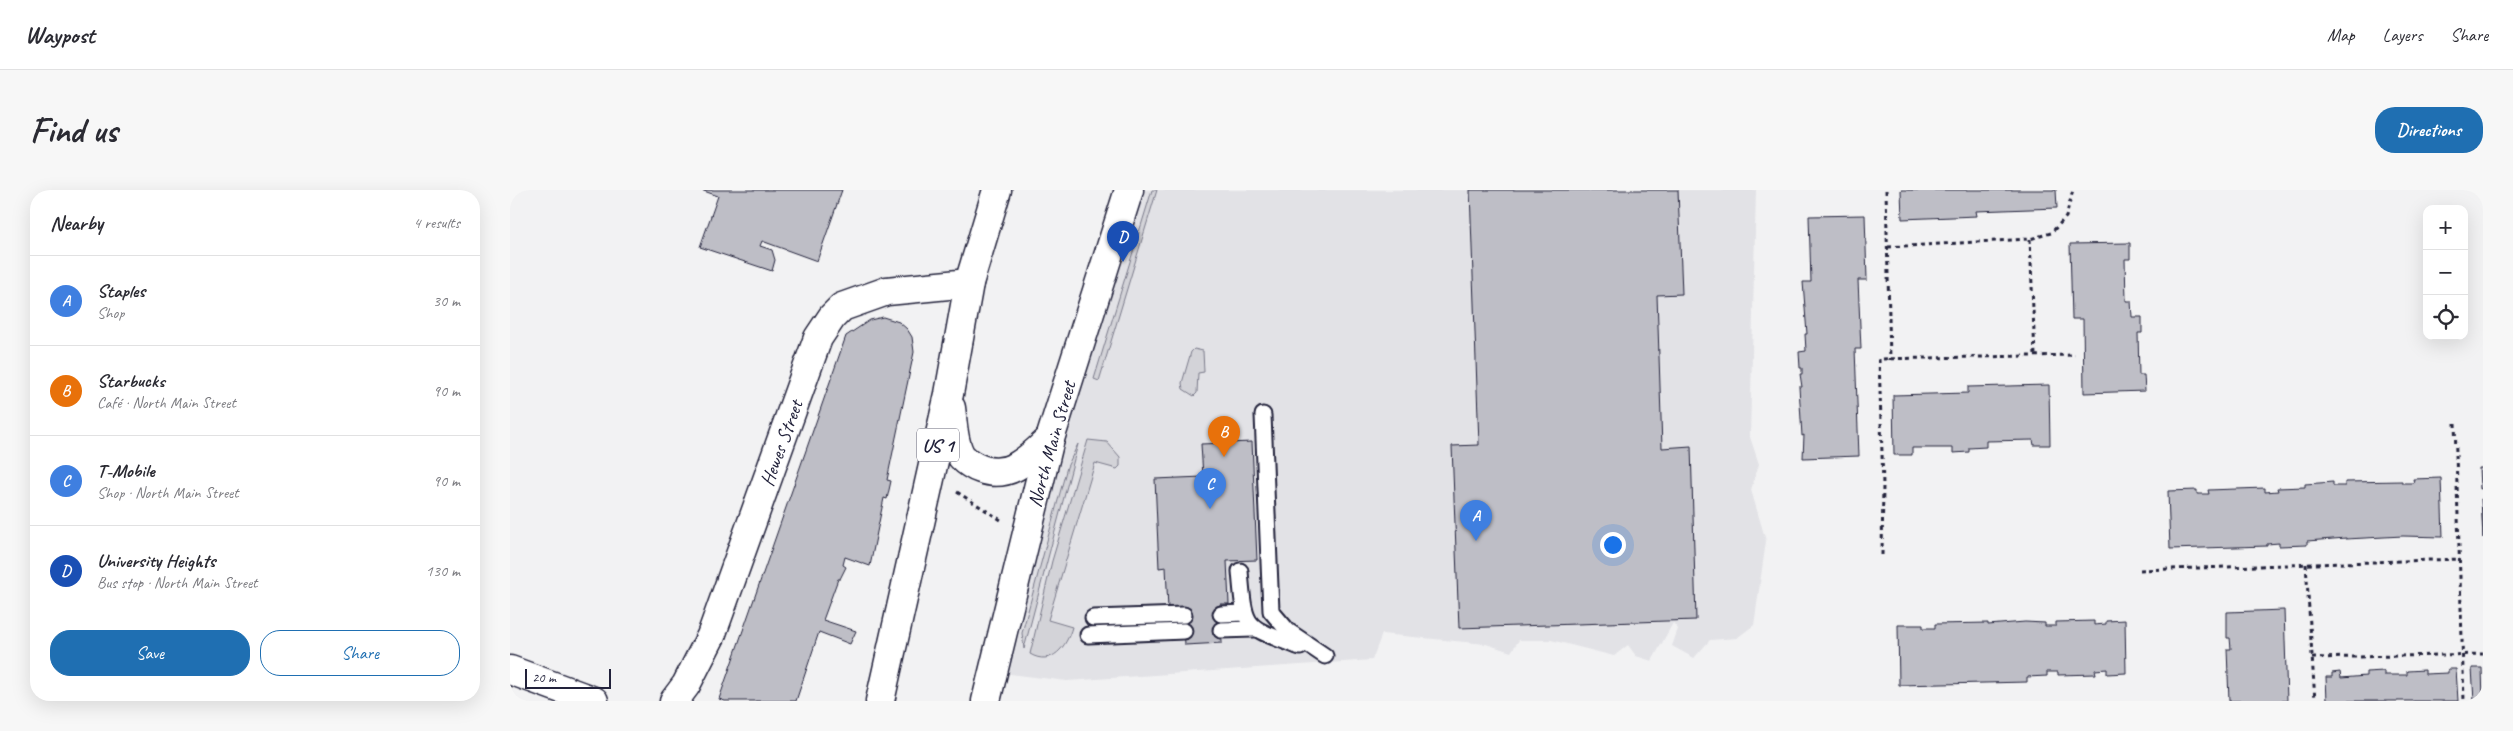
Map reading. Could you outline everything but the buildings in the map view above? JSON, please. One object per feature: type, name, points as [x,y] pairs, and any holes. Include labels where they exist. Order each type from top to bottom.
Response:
[{"type":"main road","name":"US 1","points":[[880,701],[949,394],[969,284],[998,190]]},
{"type":"main road","name":"North Main Street","points":[[986,701],[1050,438],[1129,190]]},
{"type":"main road","name":"Hewes Street","points":[[674,701],[686,686],[711,636],[818,338],[824,327],[842,308],[887,291],[969,284]]},
{"type":"main road","points":[[949,394],[955,435],[961,456],[975,467],[992,473],[1010,470],[1024,462],[1050,438]]},
{"type":"main road","points":[[510,670],[594,701]]},
{"type":"lane","points":[[1221,630],[1253,629],[1325,656],[1288,631],[1271,611],[1263,415]]},
{"type":"lane","points":[[1240,570],[1244,613],[1253,629]]},
{"type":"lane","points":[[1221,614],[1244,613]]},
{"type":"lane","points":[[1093,618],[1184,615]]},
{"type":"lane","points":[[1088,635],[1184,631]]},
{"type":"path","points":[[1886,190],[1890,360]]},
{"type":"path","points":[[1888,247],[2030,239],[2051,233],[2066,217],[2073,190]]},
{"type":"path","points":[[2030,239],[2035,356]]},
{"type":"path","points":[[1882,555],[1883,485],[1879,359],[2075,355]]},
{"type":"path","points":[[2456,423],[2464,701]]},
{"type":"path","points":[[953,490],[1000,520]]},
{"type":"path","points":[[2140,570],[2460,559]]},
{"type":"path","points":[[2306,564],[2315,701]]},
{"type":"path","points":[[2312,658],[2483,654]]},
{"type":"shaded area","points":[[1134,190],[1756,190],[1750,437],[1759,464],[1751,490],[1766,541],[1754,625],[1737,638],[1710,640],[1694,658],[1672,646],[1678,629],[1673,623],[1652,661],[1636,656],[1628,645],[1614,656],[1551,640],[1519,640],[1511,652],[1486,644],[1382,634],[1372,660],[1067,681],[994,672]]},
{"type":"shaded area","points":[[1152,190],[1157,190],[1099,381],[1094,379]]},
{"type":"shaded area","points":[[1194,349],[1203,351],[1204,372],[1198,373],[1197,393],[1194,396],[1183,389],[1182,383],[1191,352]]},
{"type":"shaded area","points":[[1088,440],[1107,442],[1120,457],[1120,466],[1117,469],[1095,463],[1048,620],[1072,627],[1070,634],[1062,647],[1052,656],[1038,657],[1030,654],[1052,561]]},
{"type":"shaded area","points":[[1078,444],[1024,649],[1022,633],[1067,467]]},
{"type":"place","name":"University Heights","points":[[1123,262]]},
{"type":"place","name":"Starbucks","points":[[1224,457]]},
{"type":"place","name":"T-Mobile","points":[[1210,509]]},
{"type":"place","name":"Staples","points":[[1476,541]]}]
